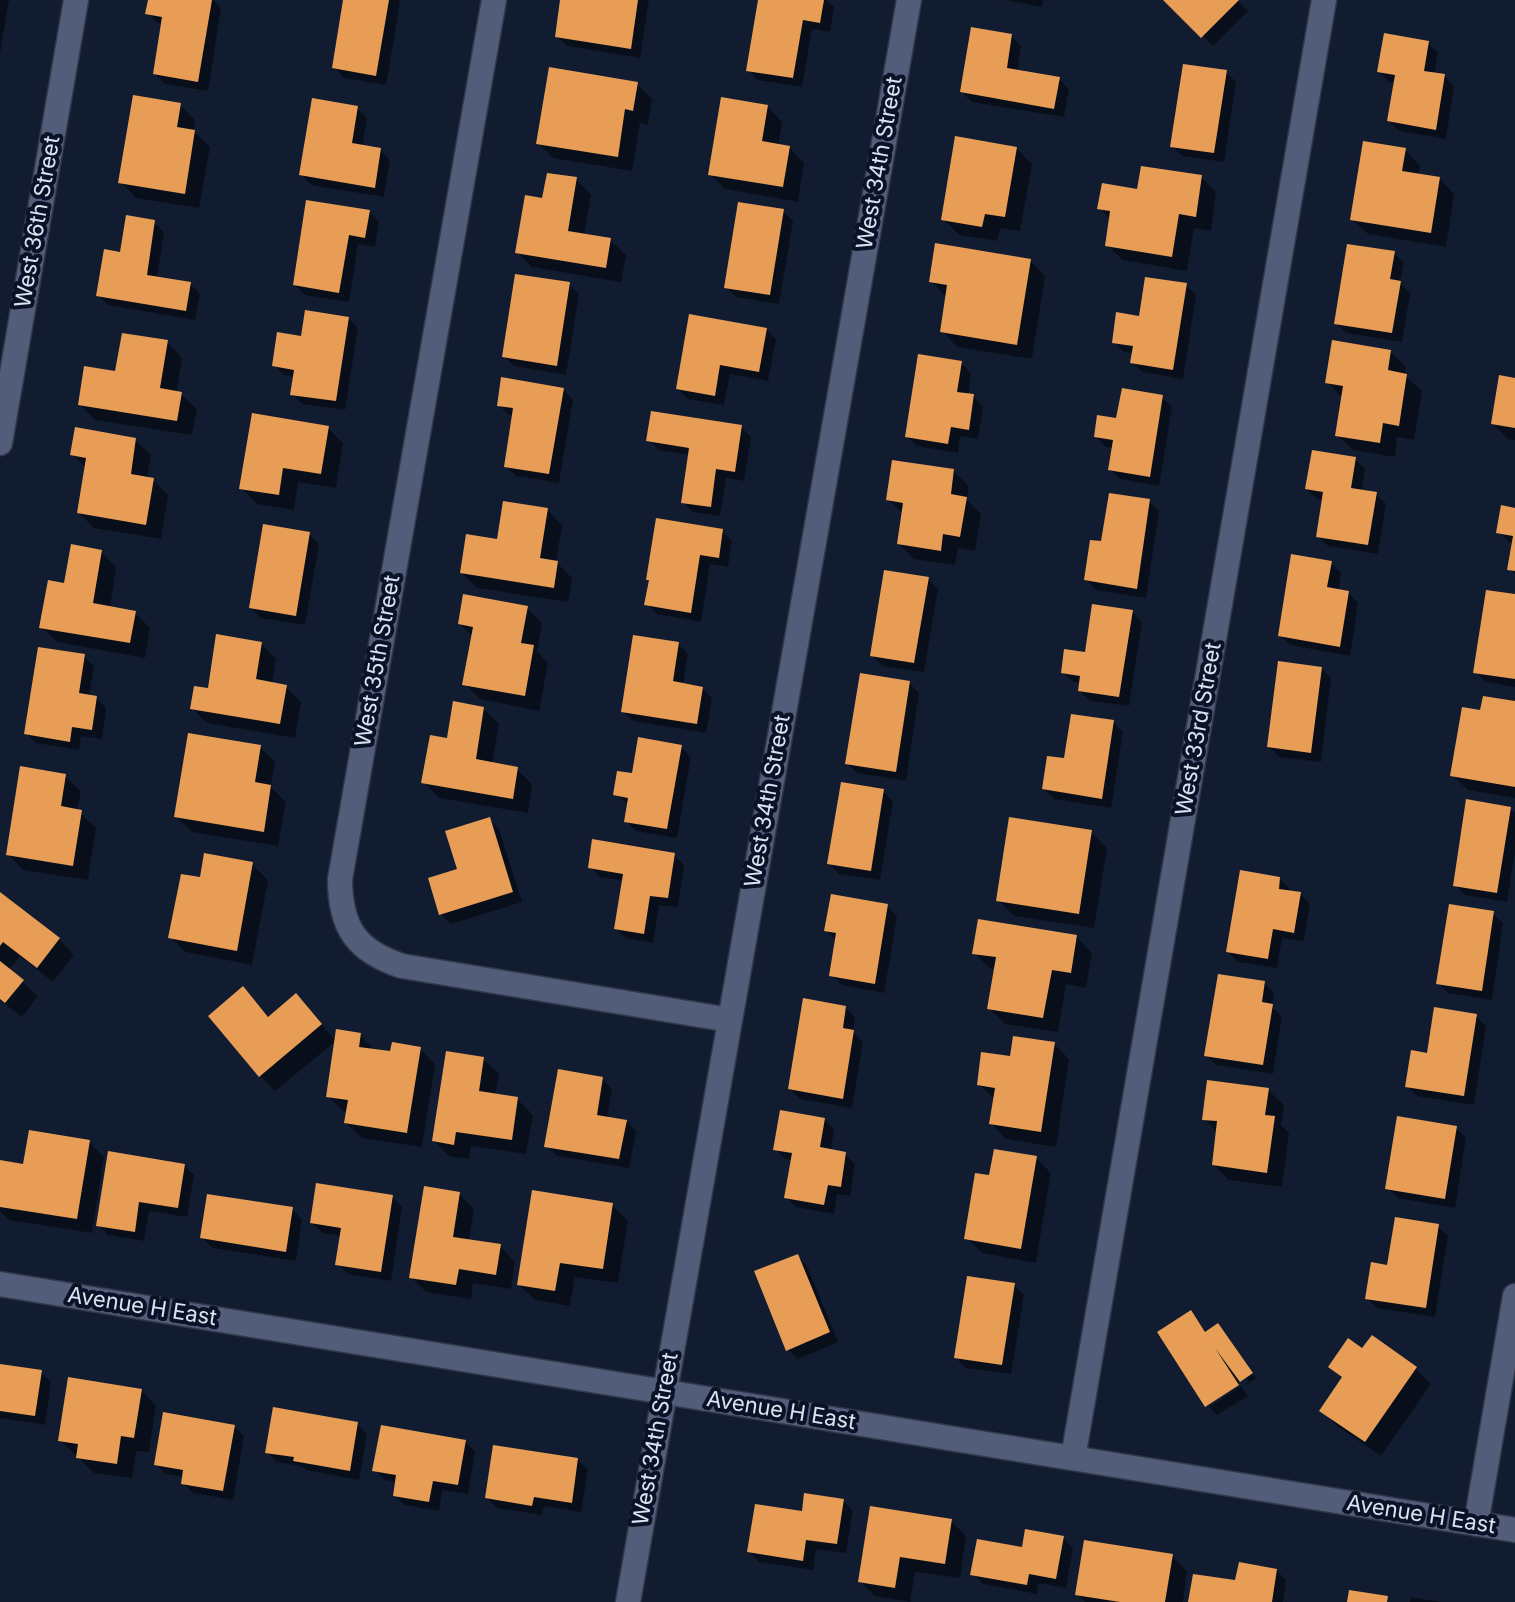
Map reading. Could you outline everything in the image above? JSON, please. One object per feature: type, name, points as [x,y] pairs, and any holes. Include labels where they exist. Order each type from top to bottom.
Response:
[{"type":"street","name":"West 36th Street","points":[[0,443],[76,0]]},
{"type":"street","name":"West 35th Street","points":[[494,0],[340,879],[340,903],[347,925],[361,945],[381,959],[402,966],[730,1020]]},
{"type":"street","name":"West 34th Street","points":[[628,1602],[909,0]]},
{"type":"street","name":"West 33rd Street","points":[[1073,1458],[1324,0]]},
{"type":"street","name":"Avenue H East","points":[[0,1284],[1515,1530]]},
{"type":"street","points":[[1476,1524],[1515,1296]]},
{"type":"building","points":[[148,0],[212,0],[198,82],[153,74],[162,17],[145,14]]},
{"type":"building","points":[[343,0],[389,0],[376,76],[332,68]]},
{"type":"building","points":[[560,0],[638,0],[631,49],[555,37]]},
{"type":"building","points":[[758,0],[824,0],[820,23],[803,20],[793,78],[746,71]]},
{"type":"building","points":[[1163,0],[1239,0],[1201,38]]},
{"type":"building","points":[[971,27],[1012,34],[1007,68],[1060,77],[1054,109],[960,92]]},
{"type":"building","points":[[1384,33],[1429,41],[1424,71],[1445,74],[1436,130],[1387,121],[1395,75],[1377,72]]},
{"type":"building","points":[[1183,64],[1227,70],[1214,153],[1170,147]]},
{"type":"building","points":[[549,67],[638,82],[633,111],[625,109],[618,157],[536,144]]},
{"type":"building","points":[[133,95],[181,103],[177,127],[195,130],[185,194],[118,183]]},
{"type":"building","points":[[721,97],[768,105],[762,141],[790,146],[783,187],[708,175]]},
{"type":"building","points":[[312,98],[358,106],[352,143],[381,148],[375,188],[299,175]]},
{"type":"building","points":[[955,136],[1017,147],[1005,217],[985,214],[982,227],[941,220]]},
{"type":"building","points":[[1363,141],[1406,148],[1402,171],[1440,177],[1431,233],[1350,220]]},
{"type":"building","points":[[1141,166],[1202,175],[1196,217],[1179,214],[1172,257],[1105,246],[1110,211],[1097,209],[1102,183],[1137,189]]},
{"type":"building","points":[[547,173],[577,177],[568,231],[611,238],[606,268],[515,253],[525,195],[542,198]]},
{"type":"building","points":[[306,200],[370,210],[365,238],[349,235],[339,293],[293,285]]},
{"type":"building","points":[[738,202],[784,209],[770,295],[724,288]]},
{"type":"building","points":[[126,215],[155,220],[147,275],[191,282],[186,311],[96,296],[104,249],[120,252]]},
{"type":"building","points":[[935,243],[1031,259],[1017,345],[940,332],[947,285],[929,282]]},
{"type":"building","points":[[1347,244],[1395,251],[1390,279],[1401,281],[1392,333],[1334,324]]},
{"type":"building","points":[[515,274],[570,282],[557,366],[502,357]]},
{"type":"building","points":[[1145,277],[1187,283],[1173,370],[1130,363],[1133,346],[1112,343],[1116,312],[1139,316]]},
{"type":"building","points":[[305,310],[349,317],[336,401],[290,395],[294,370],[272,366],[277,332],[301,336]]},
{"type":"building","points":[[689,314],[767,328],[759,372],[720,365],[715,396],[676,389]]},
{"type":"building","points":[[122,333],[168,340],[160,388],[182,392],[177,421],[78,405],[84,366],[115,371]]},
{"type":"building","points":[[1332,340],[1391,350],[1388,370],[1407,374],[1399,426],[1383,423],[1380,443],[1335,436],[1343,386],[1325,383]]},
{"type":"building","points":[[918,354],[962,361],[957,392],[974,394],[969,430],[951,427],[948,444],[905,437]]},
{"type":"building","points":[[1499,375],[1515,378],[1515,428],[1491,424]]},
{"type":"building","points":[[501,377],[564,388],[549,474],[504,467],[513,408],[497,406]]},
{"type":"building","points":[[1122,388],[1163,395],[1150,477],[1108,470],[1113,440],[1094,437],[1097,415],[1116,418]]},
{"type":"building","points":[[651,411],[742,425],[735,472],[716,469],[711,507],[681,503],[689,448],[646,441]]},
{"type":"building","points":[[252,413],[329,426],[321,474],[283,468],[279,495],[239,489]]},
{"type":"building","points":[[75,427],[136,438],[131,474],[154,478],[146,525],[77,513],[86,458],[70,455]]},
{"type":"building","points":[[1312,450],[1356,457],[1351,488],[1377,492],[1368,545],[1316,537],[1323,492],[1305,489]]},
{"type":"building","points":[[892,460],[954,469],[951,494],[967,497],[960,537],[943,534],[941,551],[897,544],[903,503],[886,500]]},
{"type":"building","points":[[1109,493],[1150,499],[1137,589],[1084,580],[1090,540],[1101,541]]},
{"type":"building","points":[[503,501],[548,508],[540,558],[558,561],[554,588],[460,573],[466,534],[497,539]]},
{"type":"building","points":[[1501,505],[1515,508],[1515,571],[1507,570],[1513,536],[1496,533]]},
{"type":"building","points":[[656,518],[723,529],[719,558],[700,555],[691,613],[644,605]]},
{"type":"building","points":[[263,524],[310,532],[296,616],[249,608]]},
{"type":"building","points":[[71,544],[102,550],[93,603],[136,611],[130,643],[39,628],[48,580],[64,583]]},
{"type":"building","points":[[1291,554],[1332,561],[1327,587],[1349,591],[1340,647],[1278,636]]},
{"type":"building","points":[[884,570],[929,577],[914,663],[870,656]]},
{"type":"building","points":[[1486,590],[1515,594],[1515,679],[1473,673]]},
{"type":"building","points":[[463,594],[528,606],[521,643],[534,645],[525,696],[462,685],[473,627],[458,624]]},
{"type":"building","points":[[1092,604],[1133,610],[1119,697],[1078,691],[1080,676],[1061,673],[1064,649],[1085,652]]},
{"type":"building","points":[[216,634],[262,642],[256,679],[287,685],[280,724],[190,709],[194,686],[208,688]]},
{"type":"building","points":[[633,635],[679,642],[673,681],[703,687],[697,724],[621,712]]},
{"type":"building","points":[[38,647],[85,654],[79,693],[97,696],[92,730],[72,727],[70,742],[24,734]]},
{"type":"building","points":[[1278,661],[1322,667],[1311,753],[1267,747]]},
{"type":"building","points":[[860,673],[910,681],[896,772],[845,764]]},
{"type":"building","points":[[1483,696],[1515,701],[1515,787],[1450,776],[1462,707],[1480,710]]},
{"type":"building","points":[[453,701],[484,707],[476,759],[518,767],[513,799],[421,783],[430,735],[447,738]]},
{"type":"building","points":[[1071,714],[1114,720],[1102,799],[1042,789],[1047,756],[1064,758]]},
{"type":"building","points":[[188,733],[261,745],[255,782],[271,785],[264,832],[174,817]]},
{"type":"building","points":[[638,737],[682,745],[667,829],[624,822],[628,798],[613,795],[617,771],[632,773]]},
{"type":"building","points":[[20,766],[66,774],[61,806],[82,810],[73,866],[6,855]]},
{"type":"building","points":[[841,782],[884,789],[871,871],[827,864]]},
{"type":"building","points":[[1466,799],[1511,807],[1497,893],[1453,886]]},
{"type":"building","points":[[490,817],[513,892],[439,915],[428,878],[457,869],[445,831]]},
{"type":"building","points":[[1009,817],[1092,830],[1079,914],[996,901]]},
{"type":"building","points":[[592,839],[675,853],[668,898],[650,896],[644,934],[614,929],[623,874],[588,868]]},
{"type":"building","points":[[204,853],[253,862],[237,951],[168,938],[181,874],[200,877]]},
{"type":"building","points":[[1240,870],[1280,877],[1279,889],[1301,892],[1294,933],[1273,929],[1268,959],[1226,952]]},
{"type":"building","points":[[0,892],[60,938],[37,968],[3,942],[0,946]]},
{"type":"building","points":[[831,894],[888,904],[875,984],[829,976],[836,933],[824,931]]},
{"type":"building","points":[[1449,904],[1494,911],[1482,991],[1436,984]]},
{"type":"building","points":[[978,919],[1077,935],[1071,973],[1052,970],[1043,1018],[987,1009],[996,957],[972,954]]},
{"type":"building","points":[[0,961],[24,980],[5,1003],[0,999]]},
{"type":"building","points":[[1218,974],[1265,981],[1262,1002],[1273,1004],[1263,1065],[1204,1056]]},
{"type":"building","points":[[243,986],[268,1017],[296,993],[322,1024],[259,1077],[208,1016]]},
{"type":"building","points":[[803,998],[846,1006],[843,1028],[854,1030],[843,1099],[788,1089]]},
{"type":"building","points":[[1434,1007],[1477,1014],[1464,1096],[1405,1087],[1411,1050],[1427,1053]]},
{"type":"building","points":[[336,1029],[361,1033],[359,1047],[390,1051],[392,1042],[421,1047],[407,1133],[344,1123],[348,1100],[326,1097]]},
{"type":"building","points":[[1013,1036],[1055,1042],[1041,1132],[989,1124],[995,1088],[977,1085],[981,1052],[1010,1056]]},
{"type":"building","points":[[446,1051],[484,1057],[479,1091],[518,1097],[512,1140],[456,1132],[454,1145],[432,1141]]},
{"type":"building","points":[[558,1069],[603,1077],[597,1115],[627,1120],[619,1159],[544,1147]]},
{"type":"building","points":[[1207,1080],[1269,1088],[1265,1115],[1275,1116],[1267,1173],[1212,1165],[1217,1121],[1202,1120]]},
{"type":"building","points":[[780,1110],[825,1118],[820,1147],[846,1152],[841,1187],[828,1185],[824,1205],[784,1198],[792,1153],[773,1150]]},
{"type":"building","points":[[1397,1116],[1457,1126],[1445,1199],[1385,1189]]},
{"type":"building","points":[[29,1130],[90,1140],[77,1219],[0,1207],[0,1160],[23,1164]]},
{"type":"building","points":[[994,1149],[1037,1156],[1021,1249],[964,1239],[975,1173],[989,1175]]},
{"type":"building","points":[[108,1151],[185,1164],[178,1208],[139,1202],[135,1232],[96,1226]]},
{"type":"building","points":[[316,1183],[393,1195],[381,1272],[335,1265],[341,1228],[310,1223]]},
{"type":"building","points":[[424,1186],[460,1192],[453,1237],[501,1244],[496,1275],[459,1269],[456,1285],[409,1278]]},
{"type":"building","points":[[532,1190],[613,1203],[603,1269],[560,1263],[555,1291],[517,1285]]},
{"type":"building","points":[[207,1194],[293,1207],[286,1252],[200,1238]]},
{"type":"building","points":[[1395,1217],[1439,1224],[1426,1308],[1365,1299],[1371,1262],[1387,1265]]},
{"type":"building","points":[[798,1254],[830,1332],[786,1351],[754,1271]]},
{"type":"building","points":[[967,1276],[1015,1283],[1002,1365],[954,1358]]},
{"type":"building","points":[[1191,1310],[1205,1332],[1218,1323],[1253,1373],[1240,1382],[1215,1348],[1239,1385],[1205,1407],[1157,1332]]},
{"type":"building","points":[[1372,1335],[1417,1367],[1365,1442],[1319,1411],[1342,1377],[1328,1367],[1348,1338],[1362,1348]]},
{"type":"building","points":[[0,1364],[42,1370],[35,1416],[0,1411]]},
{"type":"building","points":[[68,1377],[142,1389],[134,1438],[121,1436],[117,1464],[76,1458],[78,1444],[58,1441]]},
{"type":"building","points":[[273,1407],[358,1422],[350,1471],[265,1453]]},
{"type":"building","points":[[163,1412],[235,1425],[223,1491],[181,1484],[183,1470],[154,1465]]},
{"type":"building","points":[[381,1425],[466,1440],[458,1485],[433,1481],[429,1502],[393,1496],[396,1475],[372,1471]]},
{"type":"building","points":[[493,1445],[578,1458],[572,1503],[534,1497],[532,1506],[485,1498]]},
{"type":"building","points":[[804,1493],[844,1499],[837,1544],[806,1540],[803,1561],[747,1552],[755,1504],[802,1511]]},
{"type":"building","points":[[870,1506],[952,1519],[945,1564],[900,1557],[895,1588],[858,1582]]},
{"type":"building","points":[[1025,1529],[1064,1536],[1056,1579],[1029,1574],[1027,1585],[970,1575],[977,1539],[1022,1547]]},
{"type":"building","points":[[1084,1540],[1173,1554],[1165,1602],[1120,1602],[1075,1595]]},
{"type":"building","points":[[1239,1562],[1277,1569],[1272,1602],[1188,1602],[1193,1574],[1235,1580]]},
{"type":"building","points":[[1349,1590],[1388,1596],[1387,1602],[1347,1602]]}]
